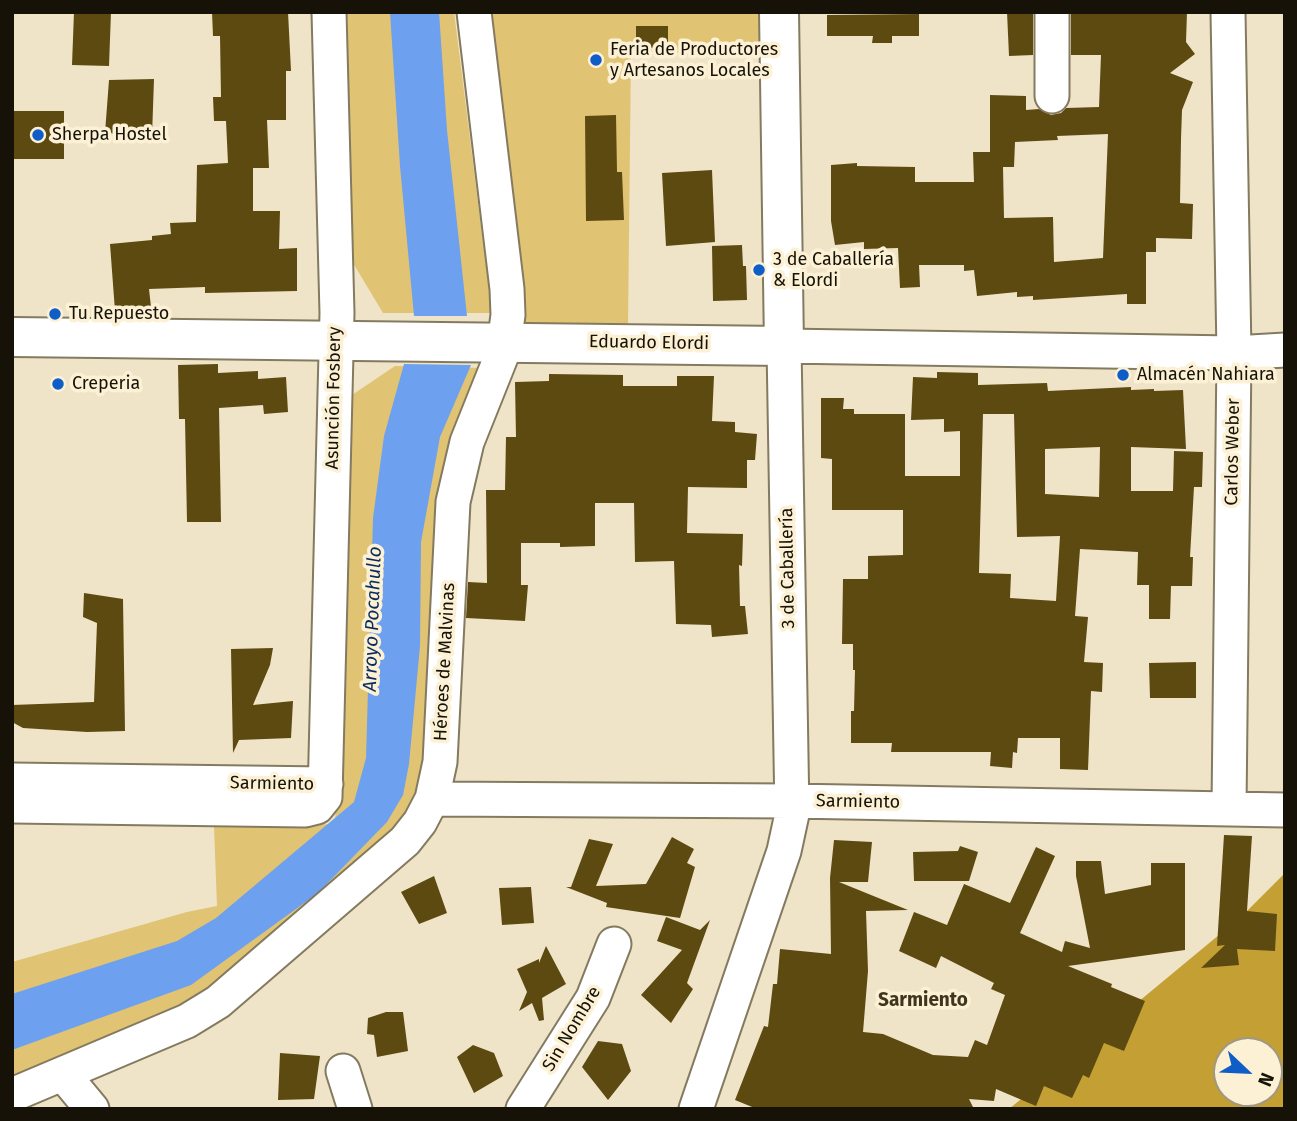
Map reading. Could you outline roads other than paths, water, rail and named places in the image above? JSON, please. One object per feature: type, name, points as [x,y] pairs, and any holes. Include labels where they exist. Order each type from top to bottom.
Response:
[{"type":"main road","name":"3 de Caballería","points":[[779,12],[784,345]]},
{"type":"main road","name":"Eduardo Elordi","points":[[12,337],[784,345]]},
{"type":"street","name":"Asunción Fosbery","points":[[326,784],[336,302],[329,12]]},
{"type":"street","name":"Héroes de Malvinas","points":[[12,1095],[187,1021],[218,1002],[405,841],[432,799],[440,762],[454,493],[467,442],[499,364],[493,341],[508,289],[474,12]]},
{"type":"street","points":[[1052,12],[1052,96]]},
{"type":"street","name":"Carlos Weber","points":[[1228,12],[1234,353],[1229,808]]},
{"type":"street","name":"Eduardo Elordi","points":[[784,345],[1234,353],[1285,350]]},
{"type":"street","name":"3 de Caballería","points":[[696,1109],[790,827],[792,801],[784,345]]},
{"type":"street","name":"Sarmiento","points":[[12,780],[326,784],[322,803],[305,810],[12,806]]},
{"type":"street","name":"Sarmiento","points":[[432,799],[792,801],[1285,810]]},
{"type":"street","name":"Sin Nombre","points":[[523,1109],[593,998],[614,944]]},
{"type":"street","points":[[343,1071],[355,1109]]},
{"type":"street","points":[[63,1074],[92,1109]]},
{"type":"water","points":[[390,12],[439,12],[447,130],[467,316],[414,316],[400,166]]},
{"type":"water","name":"Arroyo Pocahullo","points":[[404,364],[471,365],[440,437],[421,542],[420,646],[409,764],[403,795],[387,822],[318,893],[191,985],[12,1050],[12,994],[177,941],[216,918],[354,802],[366,758],[373,518],[384,436]]},
{"type":"place","name":"Feria de Productores y Artesanos Locales","points":[[596,60]]},
{"type":"place","name":"Sherpa Hostel","points":[[38,135]]},
{"type":"place","name":"3 de Caballería & Elordi","points":[[759,270]]},
{"type":"place","name":"Tu Repuesto","points":[[55,314]]},
{"type":"place","name":"Almacén Nahiara","points":[[1123,375]]},
{"type":"place","name":"Creperia","points":[[58,384]]},
{"type":"district","name":"Sarmiento","points":[[923,1001]]}]
